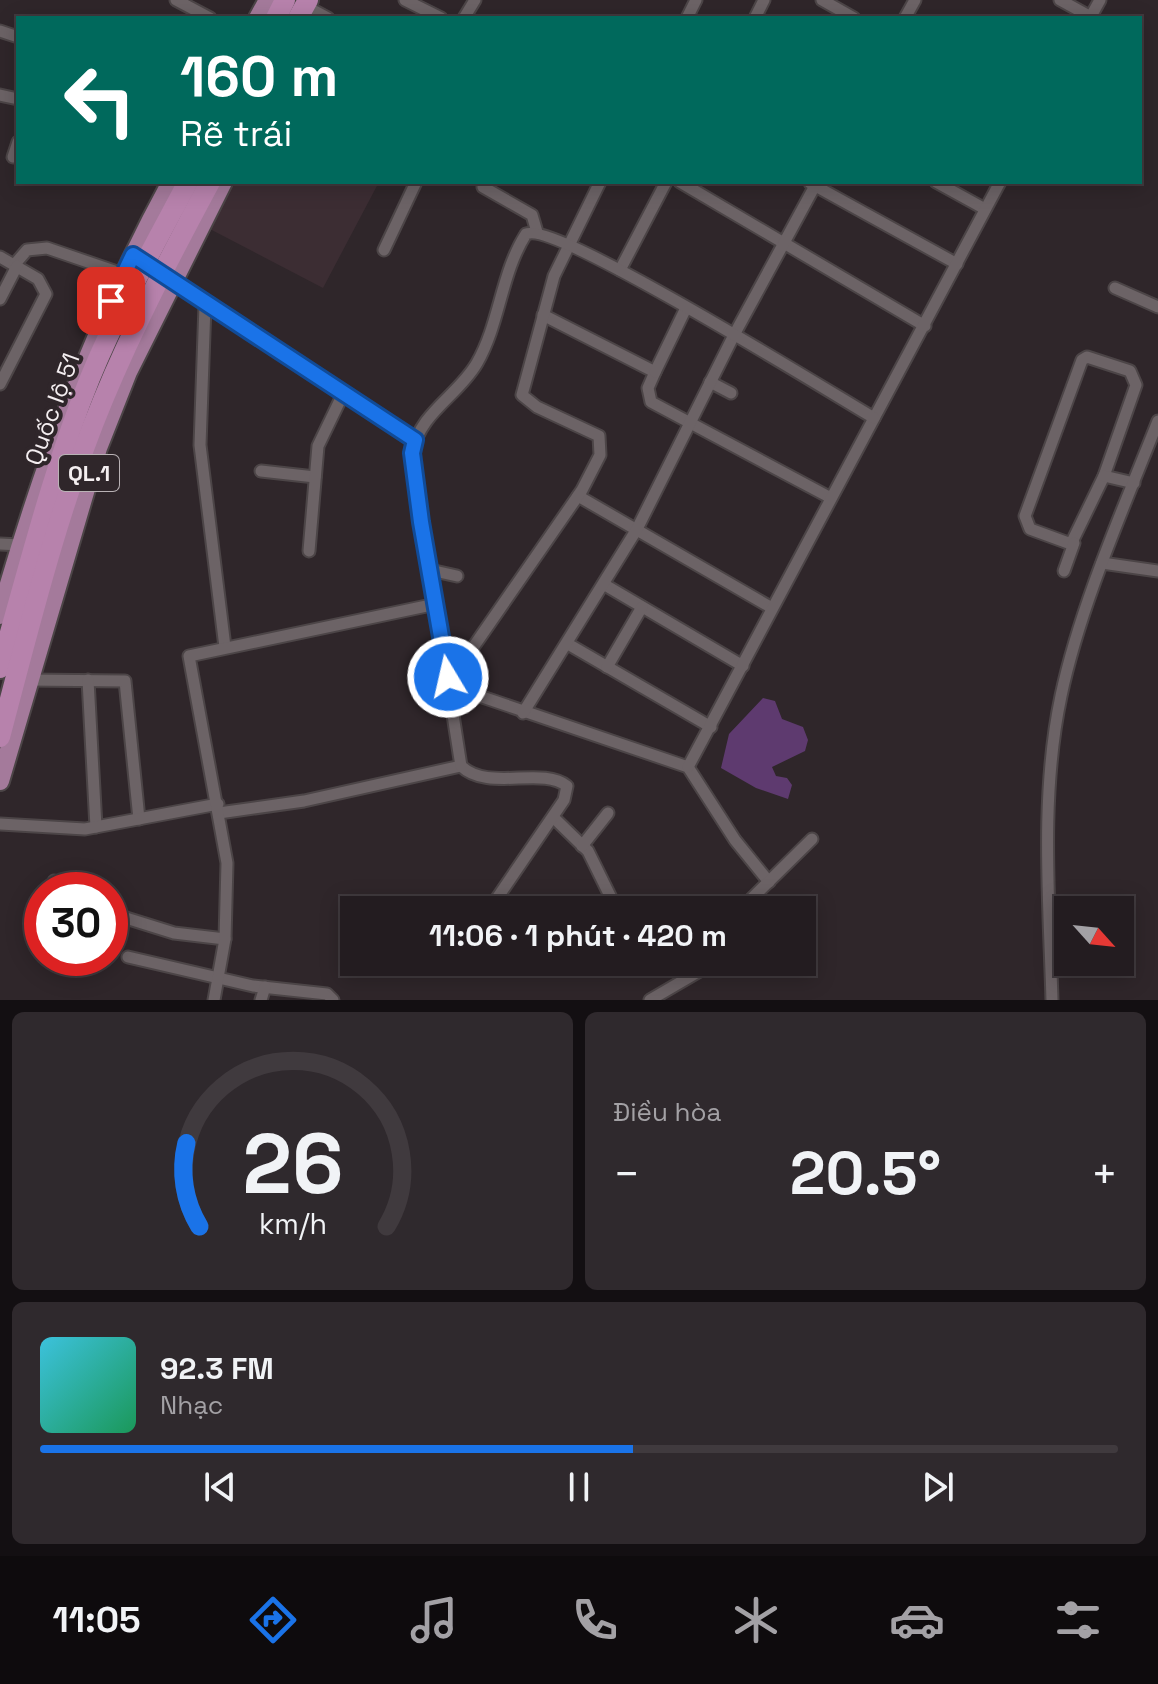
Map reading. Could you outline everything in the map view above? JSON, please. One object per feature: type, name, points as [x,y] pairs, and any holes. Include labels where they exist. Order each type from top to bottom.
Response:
[{"type":"highway","name":"Quốc lộ 51","points":[[0,668],[68,436],[102,349],[147,269],[187,184]]},
{"type":"highway","name":"Quốc lộ 51","points":[[147,269],[209,184]]},
{"type":"highway","name":"Quốc lộ 51","points":[[0,737],[14,619]]},
{"type":"main road","name":"Quốc lộ 51","points":[[14,619],[98,448],[128,372],[147,269],[170,184]]},
{"type":"main road","name":"Quốc lộ 51","points":[[0,781],[28,680],[14,619],[20,545],[67,404],[147,269],[221,184]]},
{"type":"street","points":[[176,0],[206,16]]},
{"type":"street","points":[[405,0],[437,16]]},
{"type":"street","points":[[822,0],[850,16]]},
{"type":"street","points":[[1060,0],[1088,16]]},
{"type":"street","points":[[13,157],[16,148]]},
{"type":"street","points":[[384,250],[415,184]]},
{"type":"street","points":[[449,682],[578,496],[600,455],[599,436],[537,407],[522,395],[543,315],[568,244],[599,184]]},
{"type":"street","points":[[620,270],[665,184]]},
{"type":"street","points":[[683,184],[925,326]]},
{"type":"street","points":[[523,713],[637,529],[813,184]]},
{"type":"street","points":[[815,184],[957,264]]},
{"type":"street","points":[[940,184],[985,209]]},
{"type":"street","points":[[688,767],[999,184]]},
{"type":"street","points":[[483,187],[532,215],[537,232]]},
{"type":"street","points":[[499,896],[568,793],[563,782],[486,777],[470,774],[461,766],[413,458],[415,440],[435,409],[476,365],[519,244],[526,234],[537,232],[620,270],[874,418]]},
{"type":"street","points":[[0,299],[27,250],[47,248],[147,269],[415,440]]},
{"type":"street","points":[[0,257],[38,279],[46,294],[0,384]]},
{"type":"street","points":[[1115,288],[1158,307]]},
{"type":"street","points":[[205,305],[200,445],[225,647]]},
{"type":"street","points":[[686,308],[648,388],[651,402],[831,498]]},
{"type":"street","points":[[543,315],[655,372]]},
{"type":"street","points":[[1064,571],[1104,476],[1135,379],[1130,371],[1087,357],[1082,360],[1025,516],[1030,529],[1074,543]]},
{"type":"street","points":[[710,382],[731,393]]},
{"type":"street","points":[[309,551],[321,437],[344,392]]},
{"type":"street","points":[[1052,1000],[1047,802],[1061,696],[1102,563],[1158,421]]},
{"type":"street","points":[[261,471],[315,477]]},
{"type":"street","points":[[1104,476],[1134,483]]},
{"type":"street","points":[[578,496],[772,608]]},
{"type":"street","points":[[0,544],[20,545]]},
{"type":"street","points":[[1102,563],[1158,571]]},
{"type":"street","points":[[430,570],[457,576]]},
{"type":"street","points":[[605,585],[743,666]]},
{"type":"street","points":[[214,1000],[225,939],[227,863],[188,659],[191,654],[436,604]]},
{"type":"street","points":[[607,667],[642,607]]},
{"type":"street","points":[[568,644],[711,727]]},
{"type":"street","points":[[28,680],[125,681],[139,819]]},
{"type":"street","points":[[88,680],[96,827]]},
{"type":"street","points":[[449,682],[523,713],[688,767],[735,840],[769,882]]},
{"type":"street","points":[[0,824],[96,827],[218,808],[290,804],[461,766]]},
{"type":"street","points":[[582,846],[608,813]]},
{"type":"street","points":[[553,817],[582,846],[609,896]]},
{"type":"street","points":[[754,896],[812,839]]},
{"type":"street","points":[[128,919],[174,933],[225,939]]},
{"type":"street","points":[[128,957],[219,979],[327,994],[333,1000]]},
{"type":"street","points":[[650,1000],[691,976]]},
{"type":"street","points":[[261,1000],[265,987]]},
{"type":"shaded area","points":[[228,184],[378,184],[323,288],[206,227]]},
{"type":"shaded area","points":[[763,698],[775,701],[782,719],[803,727],[808,740],[805,751],[772,767],[776,776],[787,778],[792,785],[788,799],[756,788],[721,768],[729,734]]},
{"type":"route","points":[[111,301],[133,255],[415,440],[412,453],[421,522],[448,677]]}]
